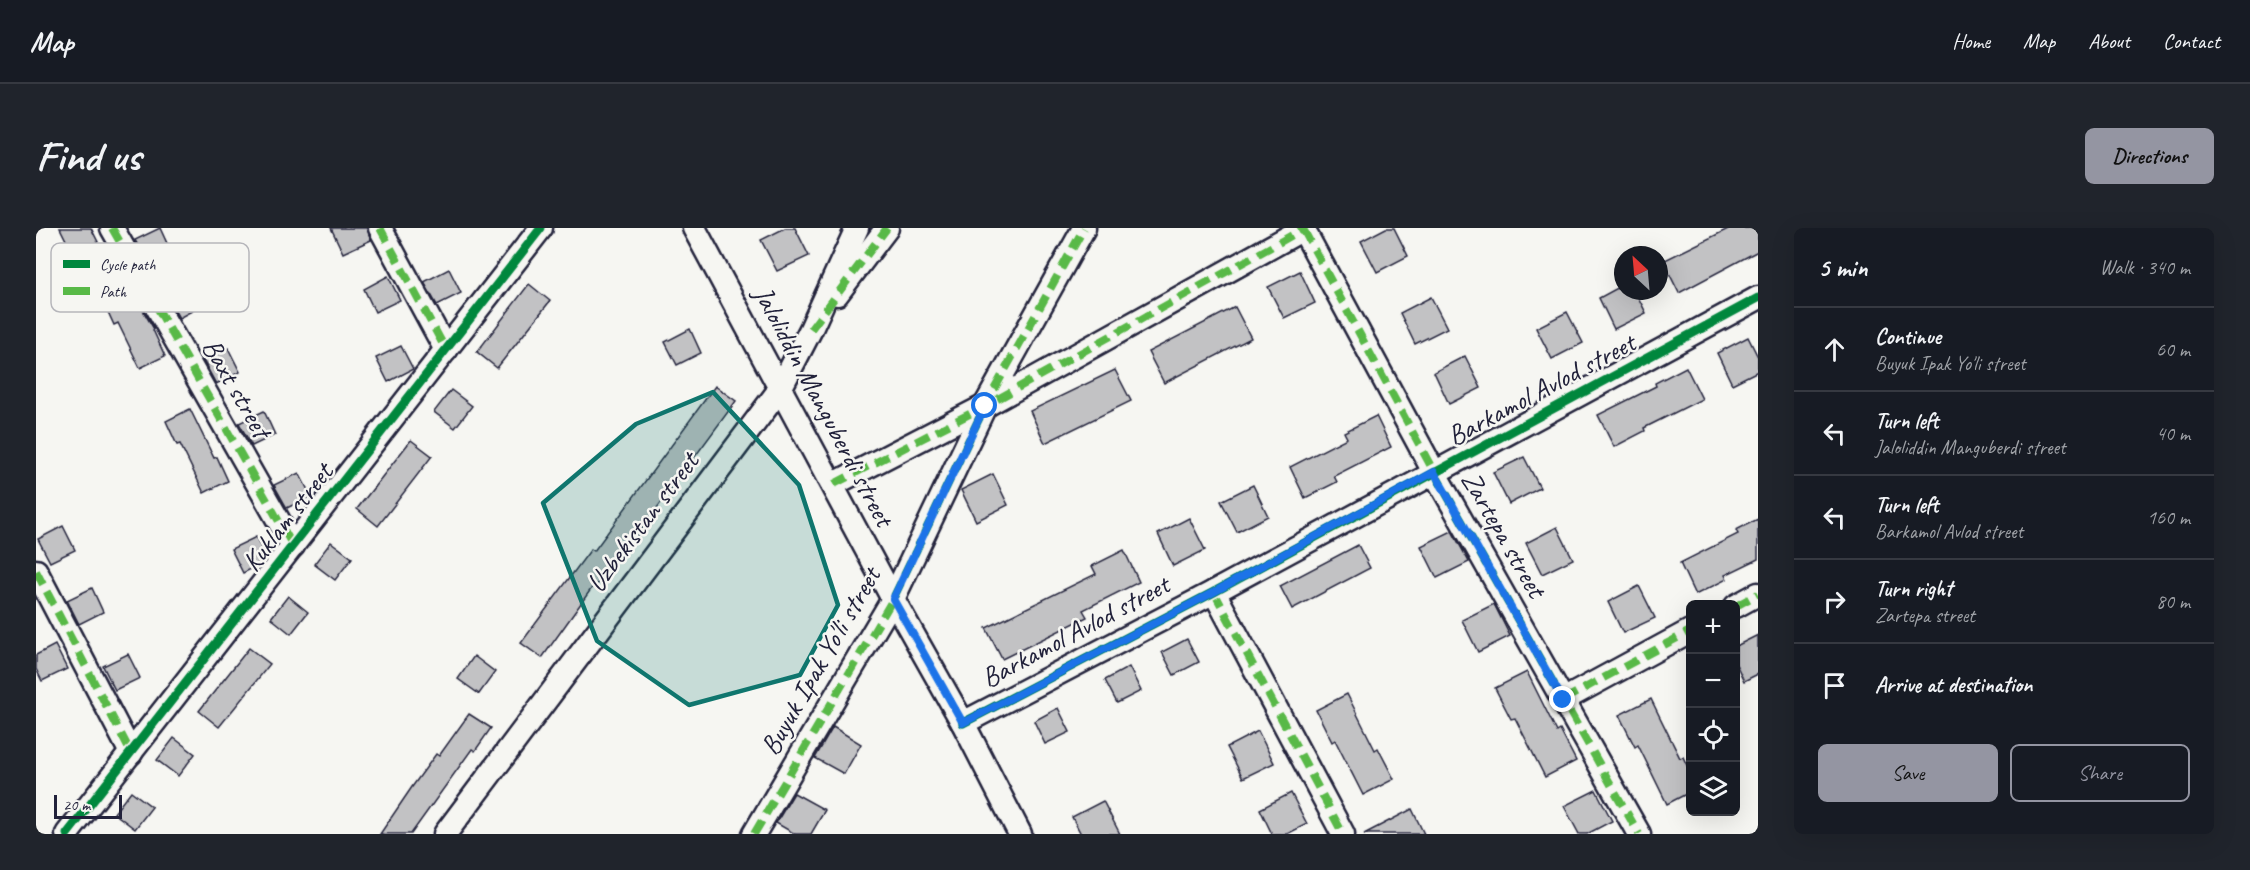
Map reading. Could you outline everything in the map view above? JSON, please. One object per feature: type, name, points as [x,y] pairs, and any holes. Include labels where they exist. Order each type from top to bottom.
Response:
[{"type":"street","name":"Baxt street","points":[[111,228],[120,243]]},
{"type":"street","points":[[380,228],[446,350]]},
{"type":"street","name":"Kuklam street","points":[[67,834],[542,228]]},
{"type":"street","name":"Jaloliddin Manguberdi street","points":[[694,228],[834,484],[893,599],[963,723],[1020,834]]},
{"type":"street","name":"Uzbekistan street","points":[[445,834],[780,389],[811,329],[857,228]]},
{"type":"street","points":[[811,329],[887,228]]},
{"type":"street","name":"Buyuk Ipak Yo'li street","points":[[754,834],[893,599],[985,406],[1084,228]]},
{"type":"street","points":[[834,484],[985,406],[1304,229]]},
{"type":"street","name":"Zartepa street","points":[[1304,229],[1434,472],[1639,834]]},
{"type":"street","name":"Barkamol Avlod street","points":[[963,723],[1214,592],[1758,298]]},
{"type":"street","name":"Baxt street","points":[[159,312],[293,546]]},
{"type":"street","points":[[36,571],[131,753]]},
{"type":"street","name":"Barkamol Avlod street","points":[[1214,592],[1343,834]]},
{"type":"street","points":[[1740,604],[1758,594]]},
{"type":"street","points":[[1563,700],[1686,633]]},
{"type":"highlighted area","points":[[713,392],[799,485],[838,605],[800,675],[689,705],[597,641],[543,503],[636,424]]},
{"type":"building","points":[[60,228],[91,228],[98,242],[96,243],[68,243]]},
{"type":"building","points":[[160,228],[167,243],[137,243],[135,240]]},
{"type":"building","points":[[331,228],[367,228],[371,240],[343,253]]},
{"type":"building","points":[[785,228],[795,228],[809,256],[777,271],[761,240]]},
{"type":"building","points":[[1386,228],[1394,228],[1408,256],[1377,272],[1361,241]]},
{"type":"building","points":[[1730,228],[1758,228],[1758,251],[1679,293],[1668,271],[1668,259]]},
{"type":"building","points":[[449,269],[461,293],[437,305],[424,282]]},
{"type":"building","points":[[1300,271],[1315,303],[1284,318],[1268,287]]},
{"type":"building","points":[[388,276],[400,300],[375,312],[364,289]]},
{"type":"building","points":[[529,284],[550,301],[497,368],[477,352]]},
{"type":"building","points":[[1614,290],[1614,300],[1640,300],[1646,313],[1614,329],[1599,298]]},
{"type":"building","points":[[1431,297],[1447,328],[1415,344],[1400,313]]},
{"type":"building","points":[[1235,307],[1251,338],[1164,383],[1148,352]]},
{"type":"building","points":[[108,312],[144,312],[165,356],[140,368],[118,323],[114,325]]},
{"type":"building","points":[[176,312],[190,312],[179,318]]},
{"type":"building","points":[[1567,312],[1583,343],[1552,359],[1536,328]]},
{"type":"building","points":[[690,329],[701,353],[677,365],[665,342]]},
{"type":"building","points":[[1748,337],[1758,357],[1758,371],[1732,384],[1717,353]]},
{"type":"building","points":[[401,346],[413,369],[388,382],[376,358]]},
{"type":"building","points":[[228,348],[240,372],[216,384],[203,360]]},
{"type":"building","points":[[1465,356],[1481,388],[1449,404],[1434,372]]},
{"type":"building","points":[[1686,367],[1702,399],[1644,428],[1645,431],[1614,447],[1598,415],[1656,386],[1655,383]]},
{"type":"building","points":[[1115,370],[1131,401],[1045,443],[1030,411]]},
{"type":"building","points":[[715,386],[736,401],[629,546],[626,544],[596,586],[594,585],[542,658],[521,643],[591,549],[594,551]]},
{"type":"building","points":[[451,390],[472,406],[455,428],[434,412]]},
{"type":"building","points":[[190,409],[228,481],[204,493],[166,421]]},
{"type":"building","points":[[264,411],[275,435],[252,446],[239,423]]},
{"type":"building","points":[[1376,416],[1391,447],[1334,476],[1337,482],[1305,498],[1290,467],[1347,438],[1344,432]]},
{"type":"building","points":[[411,440],[432,456],[378,526],[357,509]]},
{"type":"building","points":[[1524,457],[1540,488],[1509,504],[1493,472]]},
{"type":"building","points":[[299,473],[311,496],[287,508],[274,485]]},
{"type":"building","points":[[993,474],[1008,505],[976,521],[961,490]]},
{"type":"building","points":[[1253,485],[1268,516],[1237,532],[1221,501]]},
{"type":"building","points":[[1189,518],[1205,550],[1173,566],[1158,534]]},
{"type":"building","points":[[1758,519],[1758,559],[1725,575],[1727,579],[1695,595],[1680,563],[1738,534],[1736,530]]},
{"type":"building","points":[[63,526],[75,550],[50,562],[38,539]]},
{"type":"building","points":[[1557,527],[1573,559],[1542,574],[1526,543]]},
{"type":"building","points":[[1452,531],[1469,562],[1437,578],[1421,546]]},
{"type":"building","points":[[256,537],[266,557],[261,564],[243,573],[231,549]]},
{"type":"building","points":[[331,542],[352,558],[335,580],[314,564]]},
{"type":"building","points":[[1358,545],[1370,568],[1292,609],[1280,586]]},
{"type":"building","points":[[1124,550],[1139,582],[1083,610],[1087,617],[1002,659],[986,628],[1096,574],[1092,566]]},
{"type":"building","points":[[1639,586],[1655,618],[1623,633],[1608,602]]},
{"type":"building","points":[[92,588],[103,612],[79,624],[67,600]]},
{"type":"building","points":[[288,596],[308,612],[291,634],[271,618]]},
{"type":"building","points":[[1494,604],[1510,636],[1478,652],[1462,620]]},
{"type":"building","points":[[1758,635],[1758,674],[1744,681],[1740,672],[1740,644]]},
{"type":"building","points":[[1187,639],[1199,662],[1174,675],[1162,652]]},
{"type":"building","points":[[55,645],[67,669],[42,681],[36,669],[36,655]]},
{"type":"building","points":[[249,648],[270,664],[219,727],[199,711]]},
{"type":"building","points":[[128,654],[140,678],[115,690],[103,666]]},
{"type":"building","points":[[474,656],[495,672],[479,694],[458,679]]},
{"type":"building","points":[[1129,667],[1141,691],[1117,703],[1105,680]]},
{"type":"building","points":[[1527,672],[1557,732],[1560,730],[1576,761],[1545,777],[1515,718],[1511,719],[1495,688]]},
{"type":"building","points":[[1347,694],[1375,750],[1378,748],[1394,779],[1363,795],[1335,740],[1332,742],[1316,710]]},
{"type":"building","points":[[1651,699],[1680,758],[1683,757],[1686,763],[1686,794],[1667,804],[1638,745],[1635,747],[1619,715]]},
{"type":"building","points":[[1058,708],[1070,732],[1045,744],[1034,721]]},
{"type":"building","points":[[469,714],[491,728],[475,751],[472,749],[411,834],[380,834],[436,754],[439,756]]},
{"type":"building","points":[[833,727],[861,744],[844,774],[815,758]]},
{"type":"building","points":[[1258,731],[1274,763],[1243,778],[1227,747]]},
{"type":"building","points":[[174,738],[195,754],[178,776],[157,760]]},
{"type":"building","points":[[1596,790],[1612,821],[1587,834],[1579,834],[1564,806]]},
{"type":"building","points":[[131,791],[152,807],[135,829],[114,813]]},
{"type":"building","points":[[794,793],[825,810],[811,834],[795,834],[776,823]]},
{"type":"building","points":[[1291,793],[1307,824],[1287,834],[1272,834],[1260,809]]},
{"type":"building","points":[[1103,801],[1120,834],[1081,834],[1072,817]]},
{"type":"building","points":[[1412,809],[1424,834],[1364,834]]},
{"type":"marked path","points":[[112,228],[121,243]]},
{"type":"marked path","points":[[380,228],[446,350]]},
{"type":"marked path","points":[[811,329],[887,228]]},
{"type":"marked path","points":[[754,834],[893,599],[985,406],[1084,228]]},
{"type":"marked path","points":[[834,484],[985,406],[1305,228]]},
{"type":"marked path","points":[[1303,229],[1434,472],[1639,834]]},
{"type":"marked path","points":[[160,312],[293,546]]},
{"type":"marked path","points":[[36,571],[131,753]]},
{"type":"marked path","points":[[1214,592],[1343,834]]},
{"type":"marked path","points":[[1740,604],[1758,594]]},
{"type":"marked path","points":[[1563,700],[1686,633]]},
{"type":"cycle path","points":[[67,834],[541,228]]},
{"type":"cycle path","points":[[963,723],[1214,592],[1758,298]]},
{"type":"route","points":[[985,406],[893,599],[963,723],[1214,592],[1434,472],[1563,700]]}]
